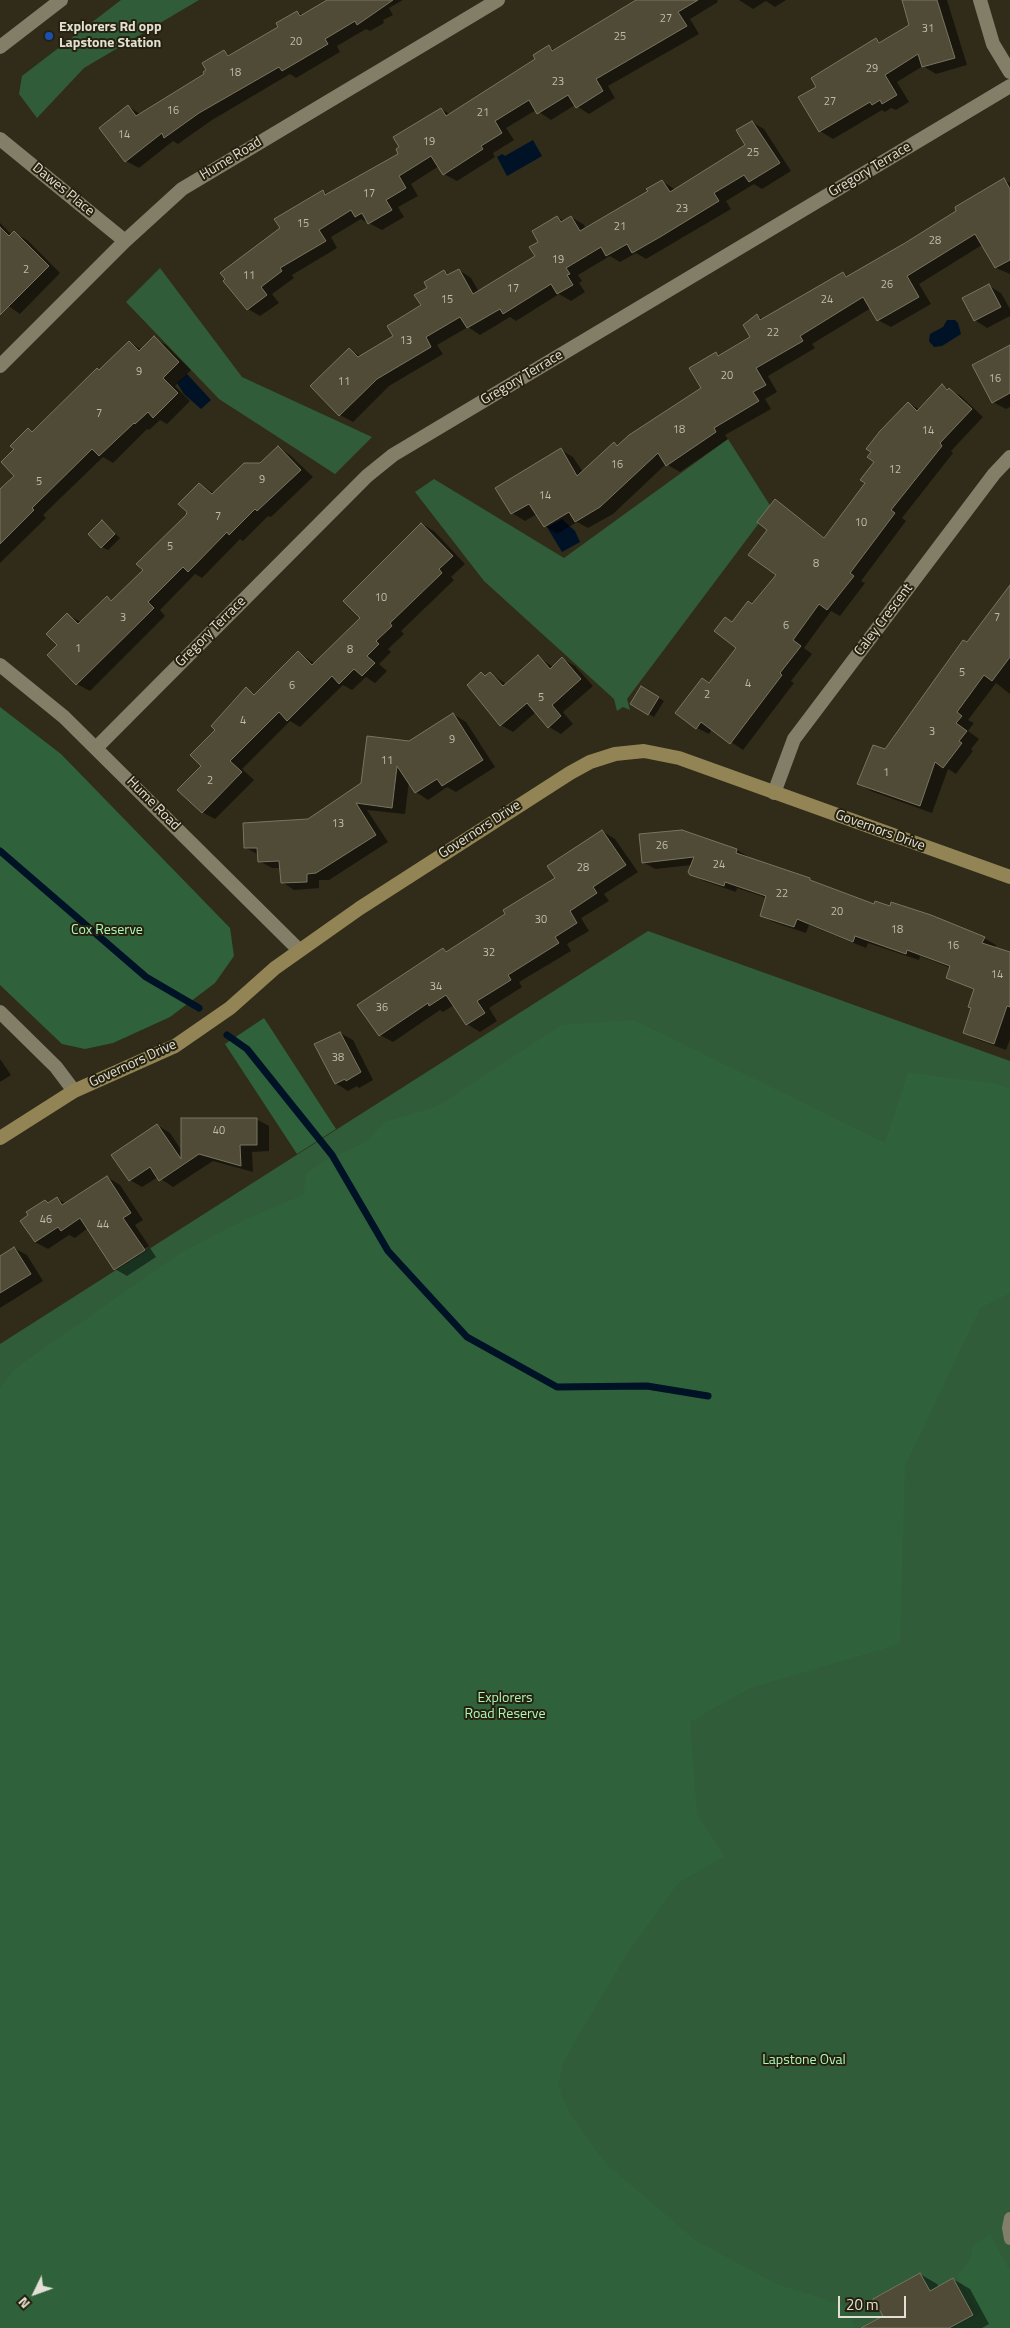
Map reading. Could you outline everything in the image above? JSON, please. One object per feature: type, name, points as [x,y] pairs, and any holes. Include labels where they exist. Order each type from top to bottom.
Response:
[{"type":"main road","name":"Governors Drive","points":[[0,1138],[74,1091],[175,1046],[230,1008],[275,968],[299,950],[360,908],[570,773],[602,758],[629,751],[661,753],[1010,877]]},
{"type":"street","points":[[0,46],[61,0]]},
{"type":"street","name":"Hume Road","points":[[0,366],[162,206],[193,181],[498,0]]},
{"type":"street","points":[[980,0],[993,44],[1010,72]]},
{"type":"street","name":"Gregory Terrace","points":[[96,748],[366,476],[393,455],[1010,86]]},
{"type":"street","name":"Dawes Place","points":[[0,139],[125,242]]},
{"type":"street","name":"Caley Crescent","points":[[774,793],[794,739],[994,474],[1010,457]]},
{"type":"street","name":"Hume Road","points":[[0,665],[64,717],[299,950]]},
{"type":"street","points":[[0,1012],[56,1067],[74,1091]]},
{"type":"lane","points":[[1010,2218],[1008,2228],[1010,2239]]},
{"type":"green space","points":[[121,0],[199,0],[84,68],[37,118],[19,94],[22,76]]},
{"type":"green space","points":[[160,268],[242,377],[372,437],[335,474],[219,399],[126,302]]},
{"type":"green space","points":[[728,439],[771,507],[627,699],[630,710],[623,707],[617,711],[614,699],[484,581],[415,492],[434,479],[564,558]]},
{"type":"green space","name":"Cox Reserve","points":[[0,707],[61,754],[230,928],[234,956],[215,983],[170,1017],[113,1043],[85,1049],[62,1044],[0,985]]},
{"type":"green space","name":"Explorers Road Reserve","points":[[648,931],[1010,1061],[1010,2328],[739,2328],[0,2069],[0,1344]]},
{"type":"green space","points":[[264,1018],[336,1129],[297,1154],[225,1044]]},
{"type":"green space","name":"Explorers Road Reserve","points":[[634,1020],[885,1143],[908,1073],[993,1083],[1010,1089],[1010,1293],[980,1308],[905,1466],[900,1644],[750,1688],[690,1722],[697,1815],[725,1856],[678,1883],[626,1955],[564,2060],[558,2084],[562,2098],[572,2117],[606,2164],[696,2241],[777,2284],[842,2305],[856,2328],[0,2328],[0,1388],[16,1368],[182,1252],[244,1220],[303,1195],[307,1173],[320,1163],[366,1142],[385,1122],[436,1107],[562,1025]]},
{"type":"green space","points":[[990,2234],[1010,2271],[1010,2328],[953,2328],[980,2314],[957,2276],[970,2260],[973,2246]]},
{"type":"water","points":[[533,140],[542,156],[507,176],[497,157],[502,154],[505,156]]},
{"type":"water","points":[[947,320],[955,320],[958,323],[961,334],[942,346],[934,347],[929,341],[930,334],[943,327]]},
{"type":"water","points":[[187,374],[211,400],[201,409],[184,394],[177,383]]},
{"type":"water","points":[[562,519],[575,531],[580,542],[562,552],[547,527]]},
{"type":"building","points":[[327,0],[393,0],[357,25],[355,21],[325,39],[328,44],[282,71],[279,67],[199,113],[164,138],[162,133],[125,162],[99,128],[128,105],[136,116],[204,74],[203,72],[206,70],[202,63],[224,50],[228,56],[278,27],[276,23],[297,11],[300,16]]},
{"type":"building","points":[[636,0],[698,0],[678,12],[687,26],[596,79],[603,91],[576,108],[568,95],[537,114],[529,100],[495,121],[502,133],[481,146],[483,149],[443,175],[431,156],[399,176],[406,188],[386,200],[392,210],[368,224],[362,213],[355,217],[351,210],[319,230],[326,241],[280,268],[282,271],[261,287],[267,295],[247,310],[223,281],[225,279],[220,273],[280,228],[274,219],[323,190],[325,195],[398,154],[396,149],[399,147],[393,137],[441,108],[446,116],[535,59],[533,55],[549,45],[552,51]]},
{"type":"building","points":[[902,0],[937,0],[955,58],[922,67],[918,54],[885,75],[897,95],[882,104],[880,100],[872,105],[870,102],[819,132],[798,97],[816,87],[811,78],[876,38],[879,43],[909,25]]},
{"type":"building","points":[[752,121],[780,163],[749,182],[744,175],[714,193],[719,201],[660,237],[632,253],[627,244],[606,256],[601,247],[566,268],[570,274],[567,275],[573,285],[557,294],[551,284],[503,314],[500,309],[467,328],[460,317],[426,337],[431,347],[377,379],[339,416],[310,386],[349,348],[358,357],[393,336],[387,326],[421,305],[414,295],[427,288],[424,282],[444,270],[447,275],[459,269],[473,294],[535,256],[529,247],[538,242],[532,231],[557,216],[561,222],[571,216],[580,231],[648,191],[646,189],[662,180],[670,192],[745,145],[736,130]]},
{"type":"building","points":[[1004,178],[1010,189],[1010,260],[995,268],[975,234],[907,276],[919,297],[877,321],[863,297],[800,336],[803,341],[756,368],[766,385],[753,392],[759,401],[714,428],[716,432],[666,466],[658,453],[600,507],[575,522],[569,512],[544,527],[529,504],[511,514],[495,488],[561,448],[577,476],[614,442],[617,446],[629,435],[701,388],[689,368],[716,352],[718,356],[750,337],[743,325],[757,314],[760,320],[843,272],[846,277],[905,243],[956,211],[955,207]]},
{"type":"building","points":[[0,227],[9,236],[14,231],[49,266],[0,315]]},
{"type":"building","points":[[989,284],[1001,307],[974,321],[962,298]]},
{"type":"building","points":[[154,336],[179,362],[163,378],[178,393],[153,418],[148,412],[134,423],[99,456],[92,449],[32,508],[34,510],[0,544],[0,489],[14,476],[1,462],[14,449],[10,446],[28,428],[32,432],[97,368],[99,370],[129,341],[139,351]]},
{"type":"building","points":[[1010,345],[1010,393],[992,403],[972,365]]},
{"type":"building","points":[[942,384],[972,409],[940,443],[942,446],[891,510],[895,513],[850,573],[854,576],[827,610],[819,604],[793,640],[801,646],[780,673],[782,675],[730,744],[701,722],[696,729],[675,713],[702,678],[709,683],[736,648],[714,631],[725,617],[732,622],[748,601],[752,604],[776,575],[748,555],[767,530],[757,522],[775,499],[824,538],[865,483],[860,480],[874,462],[867,457],[871,452],[866,449],[880,431],[908,402],[917,411]]},
{"type":"building","points":[[278,446],[301,470],[257,511],[255,509],[229,535],[227,532],[188,572],[183,567],[148,602],[154,608],[76,685],[47,655],[57,645],[46,634],[67,613],[78,624],[107,596],[111,601],[143,570],[136,564],[186,515],[187,512],[178,504],[199,483],[212,494],[244,463],[260,463]]},
{"type":"building","points":[[102,520],[115,534],[101,548],[88,534]]},
{"type":"building","points":[[421,523],[453,556],[439,569],[442,573],[390,623],[392,626],[376,641],[379,644],[367,656],[375,663],[362,676],[354,669],[339,684],[332,676],[287,721],[279,712],[230,761],[242,772],[202,813],[177,790],[201,766],[190,755],[215,730],[211,726],[246,687],[254,695],[298,651],[312,665],[360,618],[343,601]]},
{"type":"building","points":[[1010,585],[1010,657],[992,681],[984,675],[957,712],[962,716],[956,723],[967,731],[959,741],[962,743],[943,768],[935,762],[920,806],[857,784],[873,745],[885,749],[963,640],[967,642]]},
{"type":"building","points":[[538,655],[550,669],[562,657],[581,679],[552,705],[561,716],[548,728],[527,703],[500,726],[467,685],[481,672],[485,676],[490,672],[503,686]]},
{"type":"building","points":[[641,686],[659,697],[648,715],[630,704]]},
{"type":"building","points":[[453,713],[483,760],[442,786],[437,779],[415,793],[397,766],[392,808],[356,803],[376,835],[316,873],[307,874],[307,882],[281,883],[279,861],[258,862],[257,848],[244,848],[243,823],[308,819],[361,783],[367,736],[409,741]]},
{"type":"building","points":[[602,830],[626,865],[593,887],[597,893],[570,911],[577,923],[555,937],[559,943],[508,975],[511,980],[477,1001],[485,1013],[466,1025],[446,995],[429,1006],[428,1003],[379,1036],[357,1005],[443,948],[446,952],[505,914],[503,910],[555,878],[547,866]]},
{"type":"building","points":[[682,830],[737,849],[736,853],[810,878],[810,880],[874,904],[875,901],[890,906],[891,902],[931,915],[985,937],[982,943],[1010,952],[1010,1007],[1007,1006],[994,1044],[963,1033],[971,1008],[968,1007],[974,989],[946,978],[950,966],[907,950],[906,954],[855,936],[853,942],[797,919],[794,927],[760,916],[766,896],[725,882],[724,886],[690,875],[688,872],[694,857],[642,863],[639,834]]},
{"type":"building","points":[[340,1032],[361,1072],[346,1081],[345,1079],[335,1084],[314,1044]]},
{"type":"building","points":[[181,1118],[257,1118],[257,1145],[240,1145],[241,1166],[199,1154],[159,1181],[150,1167],[129,1181],[111,1155],[157,1124],[181,1159]]},
{"type":"building","points":[[107,1176],[131,1213],[123,1218],[145,1250],[114,1270],[80,1218],[61,1231],[58,1227],[35,1242],[20,1221],[28,1215],[26,1212],[45,1200],[48,1203],[57,1197],[62,1205]]},
{"type":"building","points":[[14,1247],[31,1274],[0,1293],[0,1256]]},
{"type":"building","points":[[920,2273],[930,2291],[953,2278],[973,2315],[949,2328],[861,2328],[883,2316],[873,2299]]},
{"type":"waterway","points":[[0,851],[146,977],[199,1008]]},
{"type":"waterway","points":[[227,1035],[247,1049],[332,1155],[388,1251],[467,1337],[557,1387],[647,1386],[708,1396]]},
{"type":"place","name":"Explorers Rd opp Lapstone Station","points":[[49,36]]},
{"type":"park label","name":"Lapstone Oval","points":[[804,2061]]}]
